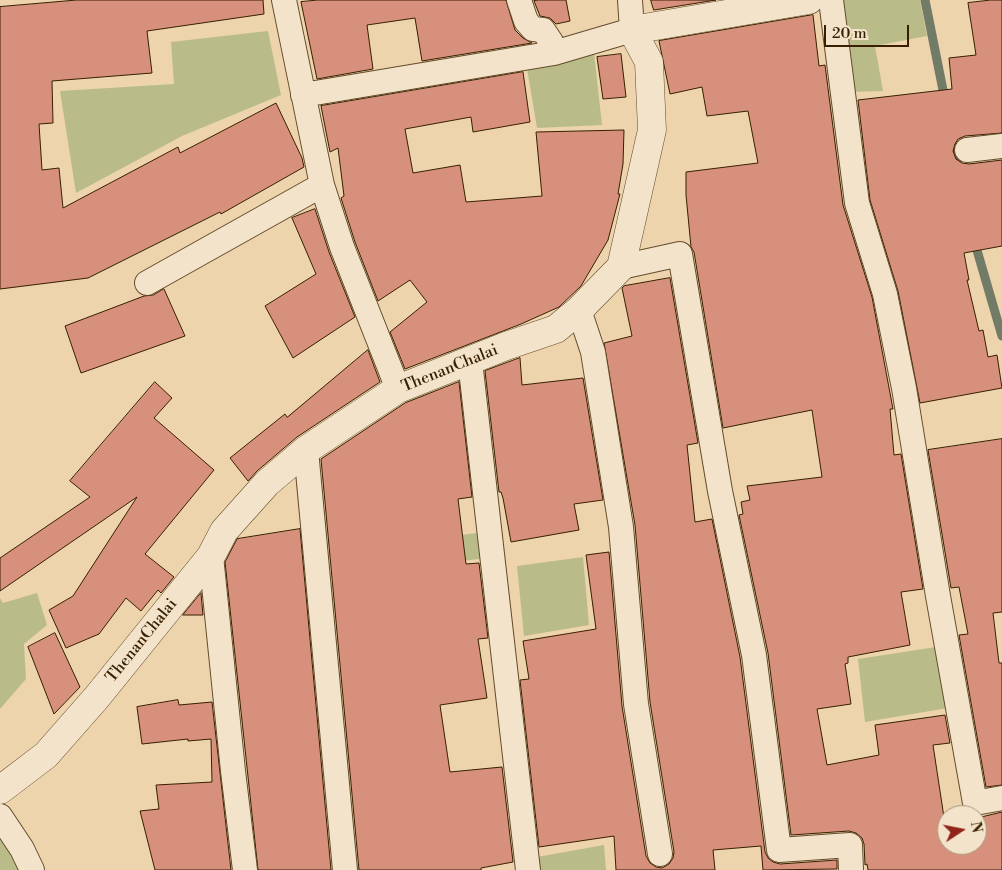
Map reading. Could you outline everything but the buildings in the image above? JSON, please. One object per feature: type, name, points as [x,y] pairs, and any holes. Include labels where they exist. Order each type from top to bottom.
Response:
[{"type":"street","points":[[284,0],[322,185],[342,247],[398,389]]},
{"type":"street","points":[[519,0],[526,21],[532,29],[543,30],[551,42],[554,53]]},
{"type":"street","points":[[630,0],[632,30],[649,62],[652,130],[621,267],[680,254],[720,492],[754,655],[779,850],[850,845],[851,870]]},
{"type":"street","points":[[831,0],[857,203],[885,294],[904,388],[975,803],[1002,798]]},
{"type":"street","points":[[304,95],[554,53],[632,30],[800,1]]},
{"type":"street","points":[[967,150],[1002,146]]},
{"type":"street","points":[[147,283],[322,185]]},
{"type":"street","name":"ThenanChalai","points":[[0,790],[46,755],[97,697],[211,556],[224,531],[267,483],[306,450],[398,389],[506,346],[556,329],[579,310],[621,267]]},
{"type":"street","points":[[579,310],[593,352],[621,527],[636,704],[660,854]]},
{"type":"street","points":[[470,361],[528,870]]},
{"type":"street","points":[[306,450],[345,870]]},
{"type":"street","points":[[211,556],[245,870]]},
{"type":"street","points":[[0,816],[22,849],[32,870]]},
{"type":"green space","points":[[840,0],[920,0],[927,36],[875,46],[883,91],[848,92]]},
{"type":"green space","points":[[268,31],[281,95],[182,136],[76,193],[60,91],[174,84],[171,42]]},
{"type":"green space","points":[[594,53],[602,125],[537,128],[526,63]]},
{"type":"green space","points":[[484,532],[488,558],[415,566],[409,542]]},
{"type":"green space","points":[[583,557],[589,625],[524,636],[517,566]]},
{"type":"green space","points":[[37,593],[47,625],[24,644],[26,679],[0,709],[0,598],[3,603]]},
{"type":"green space","points":[[936,647],[948,708],[865,722],[858,659]]},
{"type":"green space","points":[[0,827],[24,870],[0,870]]},
{"type":"green space","points":[[604,845],[606,870],[539,870],[537,857]]},
{"type":"waterway","points":[[925,0],[945,100]]},
{"type":"waterway","points":[[952,138],[958,169]]},
{"type":"waterway","points":[[974,240],[1002,336]]}]
